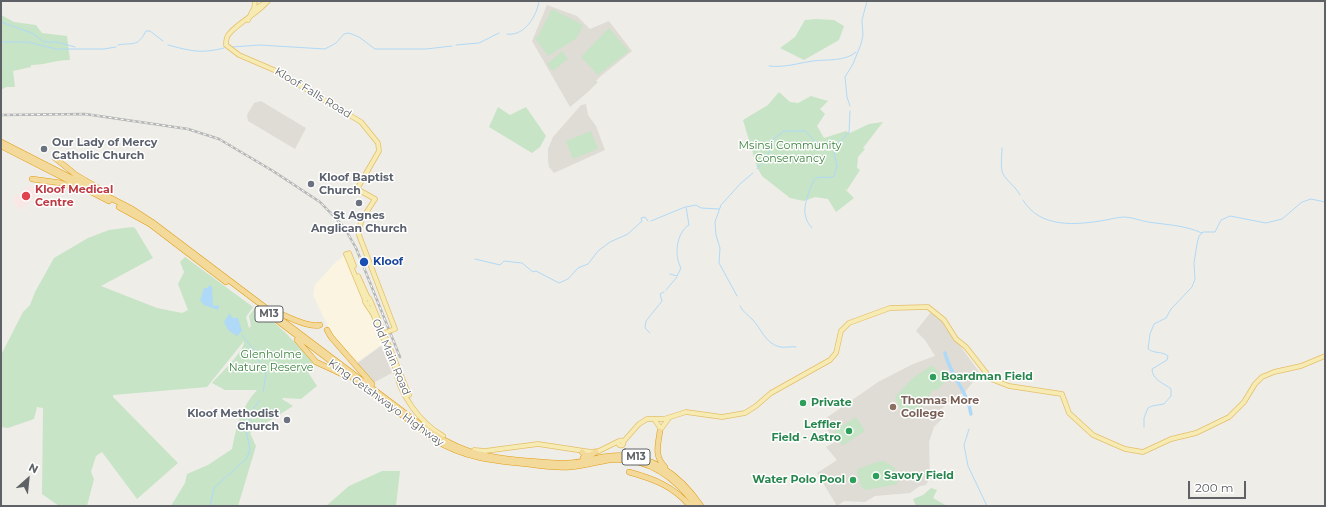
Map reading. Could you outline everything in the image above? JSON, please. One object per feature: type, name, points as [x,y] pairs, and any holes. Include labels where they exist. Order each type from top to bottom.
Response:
[{"type":"highway","name":"King Cetshwayo Highway","points":[[1,142],[139,213],[437,438],[465,451],[489,457],[553,463],[577,462],[621,455]]},
{"type":"highway","name":"King Cetshwayo Highway","points":[[1,146],[104,199],[155,228],[434,440],[460,454],[492,461],[557,467],[583,466],[608,460],[636,462],[651,466],[670,477],[682,488],[696,506]]},
{"type":"highway","points":[[55,158],[79,177],[139,213]]},
{"type":"highway","points":[[32,179],[62,183],[104,199]]},
{"type":"highway","points":[[244,291],[285,316],[316,326],[320,325]]},
{"type":"highway","points":[[271,316],[301,343],[315,361],[323,364],[368,390]]},
{"type":"highway","points":[[327,330],[354,365],[382,396]]},
{"type":"highway","points":[[317,365],[323,364]]},
{"type":"highway","points":[[661,430],[657,452],[661,463],[670,472]]},
{"type":"highway","points":[[582,452],[585,455],[583,458]]},
{"type":"highway","points":[[569,461],[591,456],[596,452]]},
{"type":"highway","name":"King Cetshwayo Highway","points":[[553,463],[611,454],[645,460],[670,472],[687,486],[701,506]]},
{"type":"highway","points":[[629,472],[659,481],[676,492],[690,506]]},
{"type":"main road","points":[[254,8],[255,1]]},
{"type":"main road","name":"Kloof Falls Road","points":[[248,20],[254,8],[267,2]]},
{"type":"main road","name":"Kloof Falls Road","points":[[267,2],[248,20],[228,35],[226,43],[229,49],[241,56],[274,70],[361,122],[378,143],[379,151],[357,189],[373,198],[361,221],[360,236],[393,328],[385,332]]},
{"type":"main road","name":"Old Main Road","points":[[347,254],[400,377]]},
{"type":"main road","name":"Old Main Road","points":[[368,301],[376,312],[385,332],[394,356],[401,384],[415,411],[420,418],[439,434],[475,451],[538,444],[563,447],[582,452],[596,452],[620,442],[647,419],[654,419]]},
{"type":"main road","points":[[654,419],[662,419],[686,412],[722,417],[745,413],[771,393],[830,360],[836,352],[840,334],[846,325],[881,310],[895,307],[922,306],[932,309],[944,320],[956,339],[966,347],[986,375],[995,382],[1009,386],[1061,394],[1069,413],[1093,435],[1126,449],[1143,452],[1172,439],[1196,433],[1229,417],[1240,406],[1255,384],[1262,377],[1274,372],[1301,366],[1325,356]]},
{"type":"main road","points":[[661,430],[670,417]]},
{"type":"main road","points":[[654,419],[661,430]]},
{"type":"main road","points":[[661,430],[662,419]]},
{"type":"shaded area","points":[[547,5],[577,16],[590,29],[609,21],[632,51],[601,76],[596,81],[598,82],[588,92],[570,107],[532,41]]},
{"type":"shaded area","points":[[261,101],[306,128],[295,149],[248,121],[247,115],[254,103]]},
{"type":"shaded area","points":[[586,104],[588,115],[596,126],[605,150],[554,173],[549,167],[548,161],[548,149],[553,137],[581,105]]},
{"type":"shaded area","name":"Kloof Medical Centre","points":[[30,185],[38,194],[20,210],[12,200]]},
{"type":"shaded area","points":[[345,255],[360,294],[384,343],[354,364],[330,335],[327,324],[313,295],[315,285],[334,264]]},
{"type":"shaded area","name":"Thomas More College","points":[[931,312],[942,321],[980,373],[965,392],[952,399],[940,410],[945,416],[934,427],[929,442],[930,478],[926,485],[920,486],[910,493],[875,496],[865,502],[844,501],[837,506],[817,473],[837,460],[826,447],[835,442],[822,421],[878,382],[913,364],[935,356],[925,340],[916,331]]},
{"type":"shaded area","points":[[381,346],[392,373],[371,384],[355,365]]},
{"type":"green space","points":[[552,9],[583,25],[577,38],[548,56],[535,38],[538,36]]},
{"type":"green space","points":[[1,15],[14,22],[36,25],[42,33],[67,36],[70,60],[31,65],[31,67],[13,71],[15,87],[6,87],[1,90]]},
{"type":"green space","points":[[805,20],[834,20],[844,26],[839,40],[804,60],[780,48],[795,37]]},
{"type":"green space","points":[[609,28],[629,51],[598,75],[581,57]]},
{"type":"green space","points":[[562,51],[568,59],[553,71],[547,64]]},
{"type":"green space","name":"Msinsi Community Conservancy","points":[[779,92],[790,102],[798,103],[811,96],[828,101],[820,109],[825,114],[817,126],[824,138],[846,131],[850,133],[869,124],[883,122],[858,157],[857,168],[860,170],[847,190],[844,188],[854,198],[836,212],[828,199],[815,197],[804,201],[790,198],[762,176],[757,167],[743,120],[768,105]]},
{"type":"green space","points":[[498,107],[510,115],[526,107],[546,136],[540,147],[532,153],[489,127]]},
{"type":"green space","points":[[591,131],[598,149],[573,159],[566,141]]},
{"type":"green space","name":"Glenholme Nature Reserve","points":[[132,227],[135,228],[153,258],[101,286],[157,308],[182,313],[188,310],[178,284],[184,272],[180,262],[185,257],[253,307],[246,317],[249,328],[251,326],[249,316],[255,308],[285,333],[312,362],[311,369],[304,366],[317,386],[301,399],[283,398],[282,399],[293,406],[250,433],[256,446],[238,506],[171,506],[185,483],[187,474],[208,465],[232,449],[237,426],[243,411],[257,390],[225,390],[212,383],[236,357],[244,341],[207,387],[113,395],[113,397],[178,463],[137,499],[102,452],[96,456],[91,472],[94,479],[87,506],[59,506],[42,494],[43,408],[37,407],[34,419],[8,428],[1,427],[1,355],[23,312],[30,305],[35,292],[54,258],[88,238],[109,230]]},
{"type":"green space","points":[[932,365],[947,380],[936,391],[933,389],[926,402],[908,419],[902,412],[895,398],[913,378]]},
{"type":"green space","name":"Leffler Field - Astro","points":[[856,417],[865,431],[842,446],[833,432]]},
{"type":"green space","name":"Savory Field","points":[[884,461],[895,468],[895,475],[898,484],[866,490],[862,488],[857,469]]},
{"type":"green space","points":[[382,471],[400,471],[396,506],[326,506],[349,486]]},
{"type":"green space","points":[[931,488],[937,490],[933,498],[947,506],[916,506],[913,499],[923,495]]},
{"type":"water","points":[[209,285],[212,287],[213,306],[219,305],[218,310],[204,305],[200,300],[204,288],[208,288]]},
{"type":"water","points":[[230,313],[232,318],[238,318],[242,331],[237,336],[228,330],[224,322]]},
{"type":"waterway","points":[[507,34],[519,32],[529,24],[536,13],[539,1]]},
{"type":"waterway","points":[[850,106],[847,97],[845,77],[853,64],[861,44],[863,35],[862,20],[867,1]]},
{"type":"waterway","points":[[1,22],[32,33],[44,42],[57,42],[75,47]]},
{"type":"waterway","points":[[118,45],[137,42],[146,31],[150,31],[163,41]]},
{"type":"waterway","points":[[232,47],[260,45],[325,49],[336,43],[344,34],[349,33],[359,37],[375,49],[426,49],[452,46]]},
{"type":"waterway","points":[[456,45],[479,43],[499,33]]},
{"type":"waterway","points":[[1,42],[28,42],[56,49],[104,49],[116,47]]},
{"type":"waterway","points":[[168,45],[196,51],[209,51],[224,48]]},
{"type":"waterway","points":[[769,66],[786,66],[813,61],[836,60],[847,57],[856,52]]},
{"type":"waterway","points":[[812,228],[805,216],[805,205],[809,192],[816,178],[834,176],[837,166],[834,152],[839,143],[849,132],[850,111]]},
{"type":"waterway","points":[[757,169],[769,152],[771,141],[784,131],[805,131],[821,147],[838,143]]},
{"type":"waterway","points":[[1002,148],[1001,165],[1003,174],[1020,195]]},
{"type":"waterway","points":[[737,296],[719,263],[720,248],[716,235],[715,222],[721,205],[741,183],[753,173]]},
{"type":"waterway","points":[[1144,427],[1144,418],[1148,408],[1164,404],[1171,396],[1171,389],[1156,379],[1152,369],[1167,360],[1168,356],[1148,349],[1150,334],[1154,324],[1166,318],[1171,309],[1192,287],[1195,279],[1194,263],[1199,236],[1203,232],[1215,232],[1221,220],[1230,216],[1266,223],[1282,219],[1302,202],[1311,199],[1325,202]]},
{"type":"waterway","points":[[1023,200],[1030,209],[1039,216],[1060,223],[1083,223],[1127,217],[1182,227],[1202,233]]},
{"type":"waterway","points":[[670,274],[677,276],[681,268],[677,257],[677,251],[681,233],[689,225],[686,207],[696,205],[701,208],[719,209]]},
{"type":"waterway","points":[[651,221],[685,207]]},
{"type":"waterway","points":[[475,259],[500,265],[504,261],[522,263],[533,272],[536,271],[559,283],[568,279],[578,268],[588,264],[598,251],[610,242],[628,234],[642,221],[641,218],[645,217],[648,221]]},
{"type":"waterway","points":[[666,290],[677,277]]},
{"type":"waterway","points":[[650,333],[645,328],[646,321],[662,301],[660,294],[664,292]]},
{"type":"waterway","points":[[740,306],[753,320],[764,336],[775,345],[780,347],[796,347]]},
{"type":"waterway","points":[[242,335],[254,350],[266,375],[263,392]]},
{"type":"waterway","points":[[945,353],[947,361],[966,398],[971,414]]},
{"type":"waterway","points":[[210,506],[214,488],[247,458],[250,449],[246,431],[251,412],[260,400]]},
{"type":"waterway","points":[[969,429],[964,445],[968,466],[987,506]]},
{"type":"railway","points":[[1,115],[85,114],[188,129],[219,139],[273,171],[320,202],[344,227],[356,248],[400,357]]},
{"type":"place","name":"Our Lady of Mercy Catholic Church","points":[[44,149]]},
{"type":"place","name":"Kloof Baptist Church","points":[[311,184]]},
{"type":"place","name":"Kloof Medical Centre","points":[[26,196]]},
{"type":"place","name":"St Agnes Anglican Church","points":[[359,203]]},
{"type":"place","name":"Kloof","points":[[364,262]]},
{"type":"place","name":"Boardman Field","points":[[933,377]]},
{"type":"place","name":"Private","points":[[803,403]]},
{"type":"place","name":"Thomas More College","points":[[893,407]]},
{"type":"place","name":"Kloof Methodist Church","points":[[287,420]]},
{"type":"place","name":"Leffler Field - Astro","points":[[849,431]]},
{"type":"place","name":"Savory Field","points":[[876,476]]},
{"type":"place","name":"Water Polo Pool","points":[[853,480]]}]
